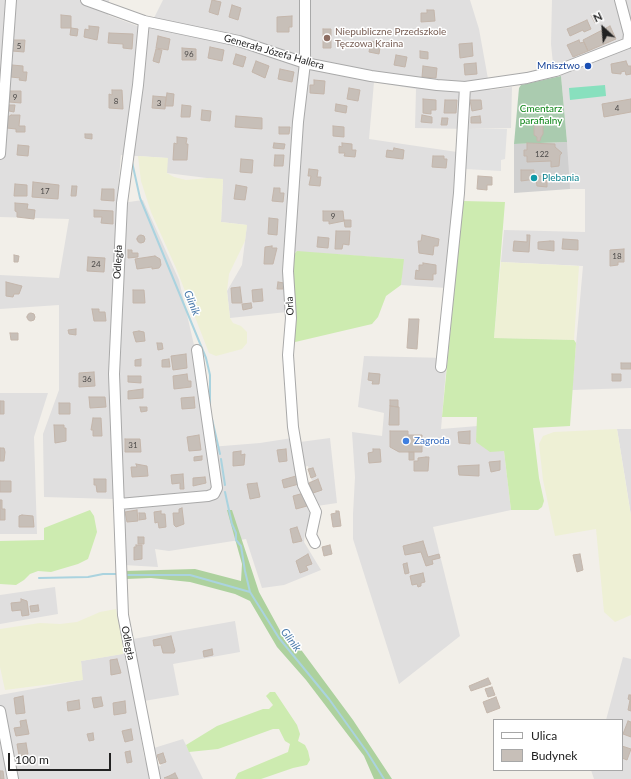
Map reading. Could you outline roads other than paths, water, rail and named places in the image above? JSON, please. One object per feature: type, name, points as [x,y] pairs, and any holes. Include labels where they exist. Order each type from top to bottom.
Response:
[{"type":"street","points":[[0,154],[11,0]]},
{"type":"street","name":"Generała Józefa Hallera","points":[[86,0],[144,21],[239,41],[305,63],[408,82],[465,87],[543,74],[629,45]]},
{"type":"street","name":"Orla","points":[[304,0],[305,63],[298,122],[288,271],[291,318],[288,355],[293,427],[300,469],[303,485],[316,512],[311,535],[315,543]]},
{"type":"street","points":[[620,0],[629,34],[629,45]]},
{"type":"street","name":"Odległa","points":[[144,21],[138,85],[122,203],[114,374],[122,615],[155,779]]},
{"type":"street","points":[[441,367],[459,193],[465,87]]},
{"type":"street","points":[[119,504],[208,496],[214,494],[218,488],[197,350]]},
{"type":"street","points":[[0,711],[13,779]]},
{"type":"waterway","name":"Glinik","points":[[132,162],[140,198],[206,358],[210,375],[210,404]]},
{"type":"waterway","name":"Glinik","points":[[212,419],[220,454]]},
{"type":"waterway","name":"Glinik","points":[[221,459],[225,485]]},
{"type":"waterway","name":"Glinik","points":[[225,492],[232,524],[236,533],[236,540],[241,546],[250,592],[279,638],[329,699],[367,752],[384,779]]},
{"type":"waterway","name":"Glinik","points":[[39,578],[88,577],[103,574],[117,574]]},
{"type":"waterway","points":[[124,575],[190,575],[250,592]]},
{"type":"place","name":"Niepubliczne Przedszkole Tęczowa Kraina","points":[[327,38]]},
{"type":"place","name":"Mnisztwo","points":[[588,66]]},
{"type":"place","name":"Plebania","points":[[534,178]]},
{"type":"place","name":"Zagroda","points":[[406,441]]},
{"type":"park label","name":"Cmentarz parafialny","points":[[541,114]]}]
